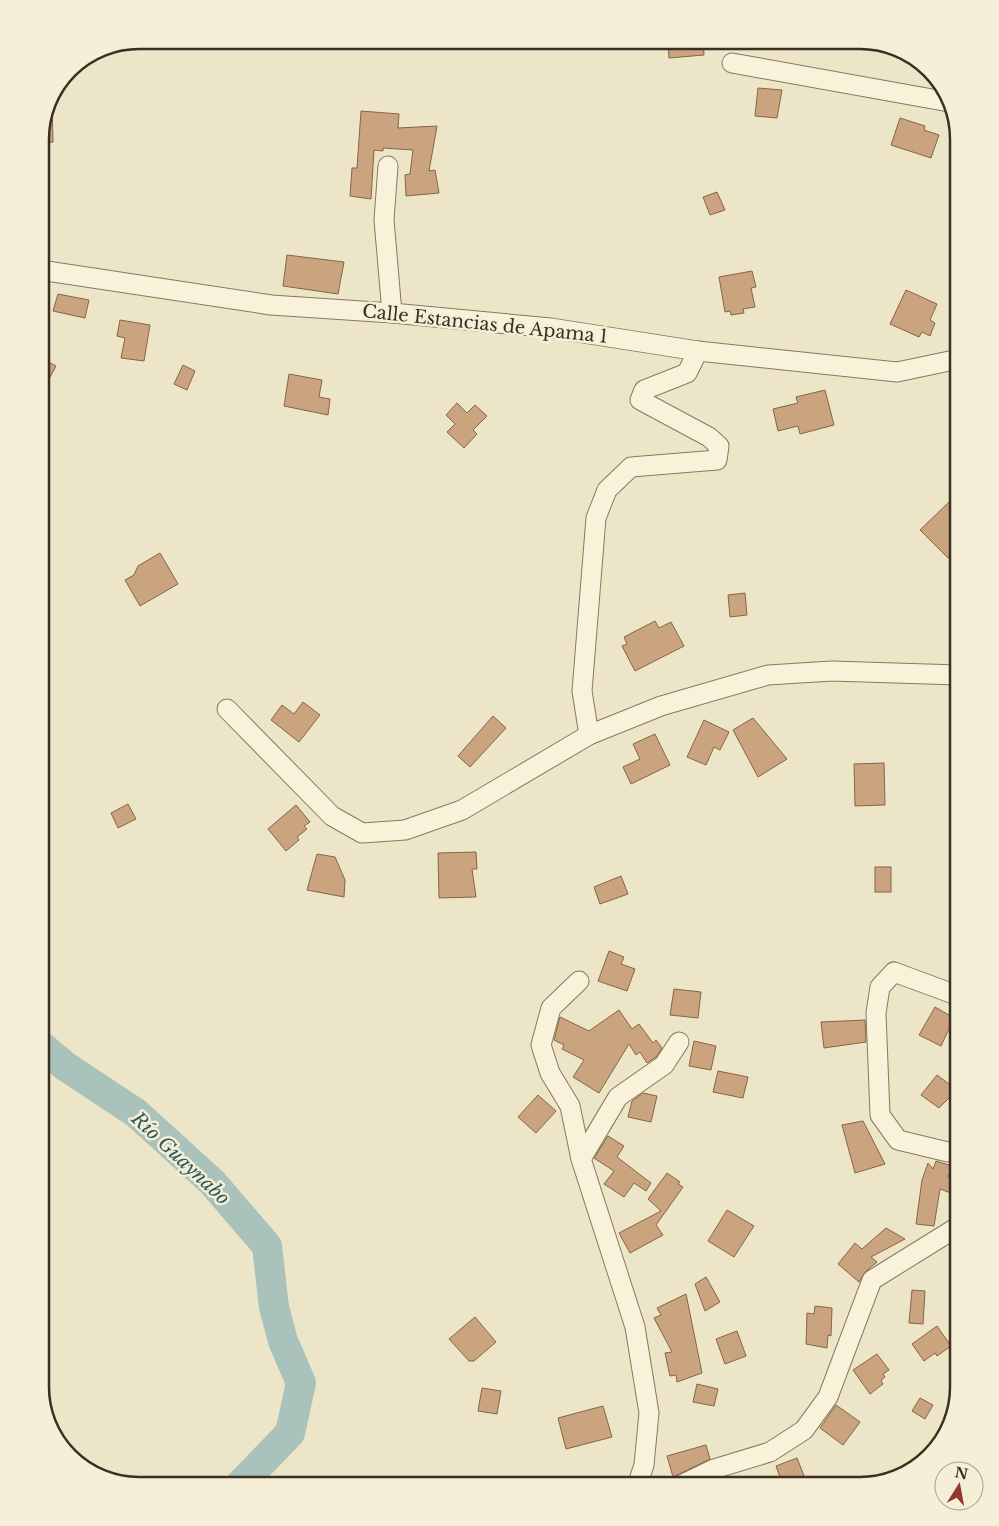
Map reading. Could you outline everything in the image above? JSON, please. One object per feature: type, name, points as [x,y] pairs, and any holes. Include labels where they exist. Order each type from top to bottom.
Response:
[{"type":"street","points":[[732,63],[941,101]]},
{"type":"street","points":[[388,166],[384,220],[392,313]]},
{"type":"street","name":"Calle Estancias de Apama 1","points":[[49,271],[271,304],[551,328],[698,351],[897,372],[950,361]]},
{"type":"street","points":[[589,735],[582,690],[596,518],[607,490],[631,466],[716,460],[720,446],[708,437],[640,400],[644,390],[687,373],[698,351]]},
{"type":"street","points":[[227,709],[332,816],[362,833],[405,830],[462,810],[589,735],[660,706],[768,675],[832,671],[950,675]]},
{"type":"street","points":[[948,1152],[898,1140],[880,1115],[876,1013],[880,987],[894,972],[950,993]]},
{"type":"street","points":[[579,981],[551,1008],[541,1045],[550,1073],[570,1106],[581,1159],[635,1327],[649,1413],[644,1465],[640,1477]]},
{"type":"street","points":[[581,1159],[618,1097],[664,1065],[679,1042]]},
{"type":"street","points":[[698,1477],[714,1469],[770,1452],[804,1430],[828,1397],[872,1280],[950,1232]]},
{"type":"building","points":[[668,49],[704,49],[704,55],[669,58]]},
{"type":"building","points":[[758,88],[782,90],[777,118],[755,116]]},
{"type":"building","points":[[361,111],[399,114],[398,128],[437,126],[429,171],[435,170],[439,193],[406,196],[405,175],[410,174],[413,150],[383,148],[383,151],[374,150],[371,199],[350,196],[352,168],[357,168]]},
{"type":"building","points":[[52,115],[53,142],[49,142],[50,121]]},
{"type":"building","points":[[900,118],[925,126],[924,130],[939,135],[931,158],[891,145]]},
{"type":"building","points":[[717,192],[725,210],[710,215],[703,197]]},
{"type":"building","points":[[287,255],[344,262],[338,294],[283,286]]},
{"type":"building","points":[[752,271],[756,287],[751,288],[755,307],[743,309],[744,313],[731,315],[730,311],[725,312],[719,277]]},
{"type":"building","points":[[906,290],[937,304],[930,320],[935,323],[930,336],[922,332],[919,337],[890,324]]},
{"type":"building","points":[[58,294],[89,300],[85,318],[53,311]]},
{"type":"building","points":[[120,320],[150,325],[144,361],[121,358],[125,338],[117,336]]},
{"type":"building","points":[[49,362],[56,366],[49,379]]},
{"type":"building","points":[[183,365],[195,371],[187,390],[174,384]]},
{"type":"building","points":[[289,374],[322,380],[319,397],[330,399],[328,415],[284,406]]},
{"type":"building","points":[[825,390],[834,425],[800,434],[798,426],[778,431],[773,409],[798,403],[796,397]]},
{"type":"building","points":[[457,403],[467,413],[475,405],[487,416],[473,430],[477,434],[464,448],[447,432],[455,424],[446,415]]},
{"type":"building","points":[[949,502],[950,556],[948,558],[920,530]]},
{"type":"building","points":[[160,553],[178,584],[140,606],[125,580],[134,575],[138,566]]},
{"type":"building","points":[[745,593],[747,615],[730,617],[728,595]]},
{"type":"building","points":[[655,621],[659,628],[671,622],[684,646],[635,671],[622,646],[627,644],[624,637]]},
{"type":"building","points":[[303,702],[320,715],[299,742],[271,720],[282,705],[294,714]]},
{"type":"building","points":[[493,716],[506,728],[470,767],[458,756]]},
{"type":"building","points":[[753,718],[787,759],[758,777],[733,730]]},
{"type":"building","points":[[704,720],[729,732],[720,750],[714,747],[706,765],[687,757]]},
{"type":"building","points":[[655,734],[670,765],[631,784],[623,767],[640,759],[633,744]]},
{"type":"building","points":[[884,763],[885,805],[855,806],[854,764]]},
{"type":"building","points":[[128,804],[136,819],[118,828],[111,813]]},
{"type":"building","points":[[296,805],[310,822],[304,826],[307,829],[297,837],[299,840],[286,851],[268,829]]},
{"type":"building","points":[[476,852],[477,869],[472,869],[476,897],[439,898],[438,853]]},
{"type":"building","points":[[317,854],[335,857],[345,880],[344,897],[307,890]]},
{"type":"building","points":[[875,867],[891,867],[891,892],[875,892]]},
{"type":"building","points":[[621,876],[628,894],[600,904],[594,887]]},
{"type":"building","points":[[609,951],[624,957],[621,964],[635,969],[627,991],[598,981]]},
{"type":"building","points":[[674,989],[701,992],[698,1018],[670,1015]]},
{"type":"building","points":[[935,1007],[950,1016],[950,1027],[941,1046],[919,1035]]},
{"type":"building","points":[[619,1010],[632,1029],[639,1024],[653,1043],[656,1040],[662,1048],[656,1057],[647,1063],[640,1052],[636,1055],[629,1044],[599,1093],[573,1077],[584,1060],[562,1049],[564,1045],[554,1040],[560,1017],[589,1031]]},
{"type":"building","points":[[865,1020],[866,1042],[824,1048],[821,1022]]},
{"type":"building","points":[[694,1041],[716,1046],[711,1070],[689,1066]]},
{"type":"building","points":[[718,1071],[748,1077],[743,1098],[713,1092]]},
{"type":"building","points":[[937,1075],[950,1085],[950,1097],[939,1108],[921,1095]]},
{"type":"building","points":[[643,1093],[657,1096],[651,1122],[628,1117],[632,1101]]},
{"type":"building","points":[[538,1095],[556,1111],[536,1133],[518,1117]]},
{"type":"building","points":[[863,1121],[885,1164],[855,1173],[842,1125]]},
{"type":"building","points":[[608,1136],[624,1146],[617,1157],[651,1183],[646,1191],[634,1183],[624,1197],[604,1184],[614,1171],[594,1158]]},
{"type":"building","points":[[936,1161],[950,1165],[948,1177],[950,1178],[950,1193],[940,1189],[934,1226],[916,1224],[922,1180],[928,1163],[933,1169]]},
{"type":"building","points":[[667,1173],[680,1182],[678,1184],[683,1187],[656,1225],[663,1235],[630,1253],[619,1233],[661,1211],[648,1199]]},
{"type":"building","points":[[727,1210],[754,1226],[734,1257],[708,1241]]},
{"type":"building","points":[[886,1228],[905,1239],[871,1257],[877,1262],[866,1271],[859,1282],[838,1264],[855,1243],[862,1249]]},
{"type":"building","points":[[706,1277],[720,1302],[705,1311],[695,1284]]},
{"type":"building","points":[[912,1290],[925,1291],[923,1324],[909,1323]]},
{"type":"building","points":[[686,1294],[702,1373],[677,1382],[676,1375],[670,1376],[665,1353],[672,1352],[654,1318],[661,1315],[657,1308]]},
{"type":"building","points":[[815,1306],[832,1308],[831,1336],[828,1335],[827,1348],[806,1344],[807,1313],[814,1314]]},
{"type":"building","points":[[475,1317],[496,1342],[474,1361],[469,1361],[449,1339]]},
{"type":"building","points":[[937,1326],[950,1347],[937,1356],[935,1353],[924,1361],[912,1344]]},
{"type":"building","points":[[737,1331],[746,1356],[725,1364],[716,1339]]},
{"type":"building","points":[[877,1354],[889,1370],[883,1374],[885,1377],[881,1380],[883,1384],[870,1394],[853,1370]]},
{"type":"building","points":[[697,1384],[718,1389],[714,1406],[693,1402]]},
{"type":"building","points":[[482,1388],[501,1391],[497,1414],[478,1411]]},
{"type":"building","points":[[920,1398],[933,1405],[925,1419],[912,1411]]},
{"type":"building","points":[[836,1405],[860,1422],[843,1445],[820,1428]]},
{"type":"building","points":[[603,1406],[612,1437],[566,1449],[558,1418]]},
{"type":"building","points":[[706,1445],[710,1459],[673,1477],[667,1456]]},
{"type":"building","points":[[797,1458],[804,1477],[780,1477],[776,1466]]},
{"type":"waterway","name":"Río Guaynabo","points":[[49,1053],[65,1066],[136,1113],[212,1182],[267,1246],[274,1307],[283,1341],[301,1383],[290,1433],[248,1477]]}]
